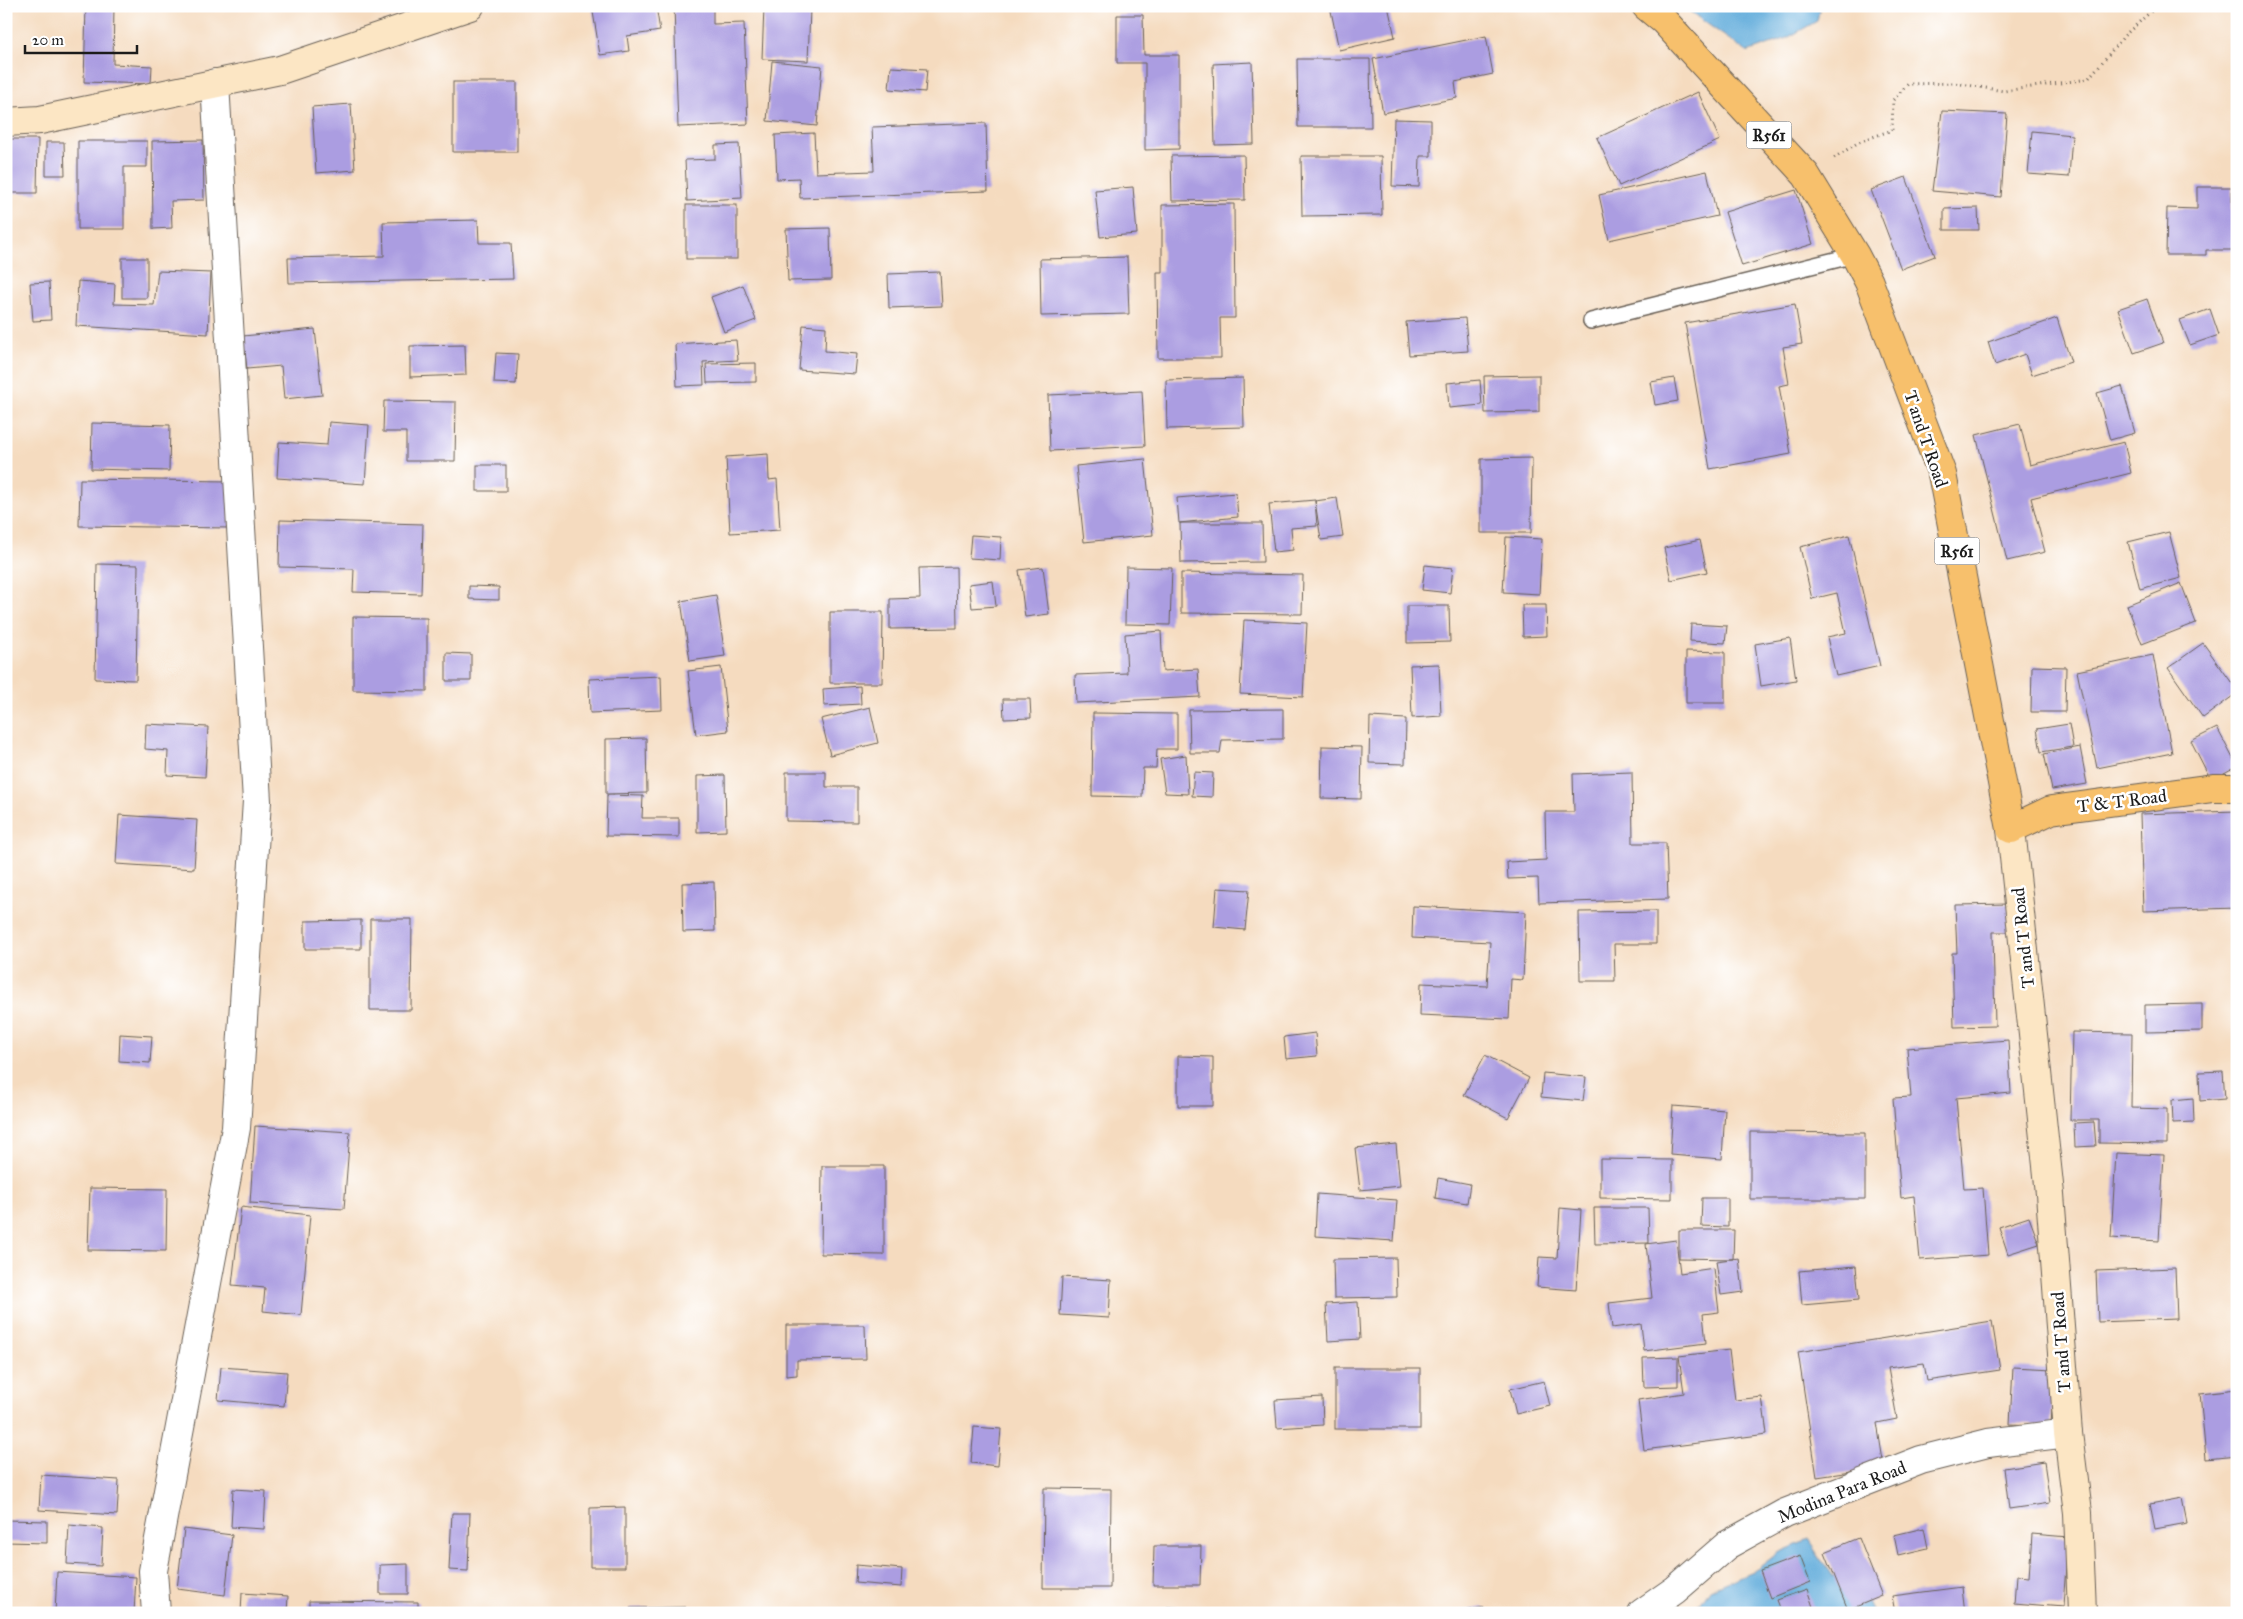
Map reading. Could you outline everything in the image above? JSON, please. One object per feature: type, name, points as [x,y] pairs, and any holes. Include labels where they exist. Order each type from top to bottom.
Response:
[{"type":"main road","points":[[6,122],[40,120],[280,70],[470,6]]},
{"type":"main road","name":"R561","points":[[1646,6],[1664,21],[1806,174],[1855,255]]},
{"type":"main road","name":"T and T Road","points":[[1855,255],[1869,282],[1942,474],[2011,829],[2050,1194],[2068,1433],[2078,1513],[2082,1613]]},
{"type":"main road","name":"T & T Road","points":[[2011,829],[2051,810],[2214,788],[2237,788]]},
{"type":"street","points":[[156,1613],[153,1571],[236,1128],[257,801],[215,83]]},
{"type":"street","name":"Modina Para Road","points":[[1642,1613],[1675,1590],[1727,1545],[1785,1513],[1922,1460],[1988,1443],[2068,1433]]},
{"type":"lane","points":[[1591,321],[1855,255]]},
{"type":"path","points":[[1806,174],[1859,142],[1892,130],[1893,100],[1908,84],[1955,83],[2004,92],[2088,78],[2125,35],[2157,6]]},
{"type":"water","points":[[1682,6],[1820,6],[1817,21],[1787,38],[1747,52]]},
{"type":"water","points":[[1808,1540],[1832,1576],[1858,1578],[1875,1613],[1698,1613],[1697,1609],[1710,1589],[1757,1569],[1778,1553]]},
{"type":"building","points":[[86,6],[114,6],[113,64],[152,66],[151,84],[84,82]]},
{"type":"building","points":[[592,6],[656,6],[660,31],[627,36],[629,51],[600,55]]},
{"type":"building","points":[[674,6],[713,6],[713,24],[744,23],[748,124],[678,127]]},
{"type":"building","points":[[1330,6],[1388,6],[1395,37],[1339,50]]},
{"type":"building","points":[[764,7],[810,9],[808,61],[762,59]]},
{"type":"building","points":[[1117,15],[1143,15],[1144,55],[1179,55],[1179,149],[1145,150],[1145,63],[1117,63]]},
{"type":"building","points":[[1486,36],[1493,74],[1455,82],[1457,98],[1383,113],[1373,59]]},
{"type":"building","points":[[1297,59],[1370,59],[1371,127],[1298,127]]},
{"type":"building","points":[[772,61],[822,66],[817,126],[767,121]]},
{"type":"building","points":[[1252,62],[1254,144],[1215,145],[1213,64]]},
{"type":"building","points":[[891,67],[927,69],[925,92],[889,89]]},
{"type":"building","points":[[453,82],[517,82],[517,152],[453,152]]},
{"type":"building","points":[[1698,92],[1720,140],[1619,186],[1597,138]]},
{"type":"building","points":[[351,104],[355,170],[316,173],[312,107]]},
{"type":"building","points":[[1942,111],[2007,114],[2001,197],[1932,191]]},
{"type":"building","points":[[1394,119],[1431,120],[1431,156],[1420,156],[1419,187],[1392,186]]},
{"type":"building","points":[[986,123],[988,191],[800,198],[799,178],[777,179],[775,135],[814,133],[816,173],[874,171],[872,127]]},
{"type":"building","points":[[2032,131],[2072,135],[2069,177],[2028,174]]},
{"type":"building","points":[[6,139],[38,139],[37,193],[6,193]]},
{"type":"building","points":[[203,140],[204,200],[171,201],[172,228],[153,229],[152,141]]},
{"type":"building","points":[[78,141],[147,141],[147,167],[124,167],[124,229],[78,229]]},
{"type":"building","points":[[46,142],[64,142],[65,175],[46,175]]},
{"type":"building","points":[[739,144],[742,198],[687,201],[685,160],[715,159],[715,145]]},
{"type":"building","points":[[1244,155],[1245,200],[1172,201],[1171,156]]},
{"type":"building","points":[[1301,156],[1381,156],[1382,215],[1302,216]]},
{"type":"building","points":[[1707,171],[1717,216],[1609,240],[1599,195]]},
{"type":"building","points":[[1906,177],[1935,256],[1901,269],[1871,190]]},
{"type":"building","points":[[1133,187],[1137,234],[1100,237],[1095,190]]},
{"type":"building","points":[[2197,187],[2232,187],[2232,209],[2237,209],[2237,250],[2206,250],[2206,255],[2166,255],[2167,208],[2197,209]]},
{"type":"building","points":[[1796,190],[1813,244],[1742,266],[1725,212]]},
{"type":"building","points":[[1234,204],[1235,318],[1220,318],[1221,358],[1158,358],[1157,272],[1162,272],[1162,205]]},
{"type":"building","points":[[686,205],[737,205],[737,259],[686,259]]},
{"type":"building","points":[[1978,208],[1979,230],[1944,230],[1944,209]]},
{"type":"building","points":[[478,220],[479,243],[511,243],[513,279],[289,283],[288,258],[384,256],[383,222]]},
{"type":"building","points":[[830,228],[831,280],[788,281],[786,229]]},
{"type":"building","points":[[1127,257],[1129,314],[1041,316],[1040,259]]},
{"type":"building","points":[[122,258],[147,258],[147,298],[122,298]]},
{"type":"building","points":[[158,271],[211,273],[208,334],[76,326],[78,281],[115,284],[114,304],[154,305]]},
{"type":"building","points":[[940,272],[942,306],[889,308],[888,274]]},
{"type":"building","points":[[49,282],[51,320],[33,321],[30,283]]},
{"type":"building","points":[[743,285],[756,320],[724,332],[711,297]]},
{"type":"building","points":[[2147,299],[2163,343],[2134,353],[2118,309]]},
{"type":"building","points":[[1795,304],[1802,344],[1783,347],[1789,384],[1779,386],[1791,454],[1710,469],[1685,323]]},
{"type":"building","points":[[2210,309],[2219,335],[2190,345],[2180,320]]},
{"type":"building","points":[[1465,318],[1468,351],[1409,355],[1406,322]]},
{"type":"building","points":[[2057,318],[2071,362],[2032,375],[2025,354],[1995,365],[1988,342]]},
{"type":"building","points":[[803,325],[826,327],[825,351],[857,354],[855,374],[799,370]]},
{"type":"building","points":[[315,329],[322,395],[284,399],[281,366],[247,369],[243,336]]},
{"type":"building","points":[[736,340],[738,360],[703,362],[704,385],[677,386],[675,344]]},
{"type":"building","points":[[465,345],[466,375],[410,377],[410,346]]},
{"type":"building","points":[[496,353],[518,354],[516,384],[494,383]]},
{"type":"building","points":[[756,363],[756,382],[707,383],[706,364]]},
{"type":"building","points":[[1539,375],[1539,412],[1485,413],[1484,376]]},
{"type":"building","points":[[1243,378],[1244,427],[1167,429],[1166,380]]},
{"type":"building","points":[[1674,378],[1678,401],[1655,405],[1651,382]]},
{"type":"building","points":[[1480,380],[1482,405],[1449,408],[1447,383]]},
{"type":"building","points":[[2122,386],[2135,433],[2110,440],[2097,393]]},
{"type":"building","points":[[1142,391],[1145,446],[1050,451],[1048,395]]},
{"type":"building","points":[[384,401],[456,402],[455,461],[406,461],[406,432],[383,432]]},
{"type":"building","points":[[329,422],[369,425],[365,484],[277,478],[279,442],[327,445]]},
{"type":"building","points":[[92,423],[170,425],[169,471],[91,469]]},
{"type":"building","points":[[2020,424],[2030,465],[2124,442],[2131,473],[2031,498],[2045,552],[2007,561],[1976,435]]},
{"type":"building","points":[[768,454],[769,480],[777,479],[780,530],[730,533],[726,457]]},
{"type":"building","points":[[1532,458],[1531,533],[1481,533],[1481,459]]},
{"type":"building","points":[[1145,459],[1153,535],[1084,542],[1076,466]]},
{"type":"building","points":[[477,465],[506,465],[506,491],[477,491]]},
{"type":"building","points":[[80,479],[230,481],[230,528],[79,526]]},
{"type":"building","points":[[1236,493],[1238,517],[1179,523],[1177,498]]},
{"type":"building","points":[[1337,498],[1343,537],[1321,540],[1315,501]]},
{"type":"building","points":[[1315,500],[1317,526],[1291,528],[1293,550],[1274,552],[1269,504]]},
{"type":"building","points":[[280,520],[423,524],[421,594],[353,592],[354,569],[279,567]]},
{"type":"building","points":[[1180,523],[1262,523],[1263,562],[1181,563]]},
{"type":"building","points":[[2169,532],[2181,578],[2140,589],[2128,542]]},
{"type":"building","points":[[971,535],[1001,537],[1000,560],[969,558]]},
{"type":"building","points":[[1849,535],[1880,666],[1836,676],[1827,637],[1846,633],[1837,593],[1812,599],[1800,547]]},
{"type":"building","points":[[1506,537],[1542,539],[1539,594],[1503,592]]},
{"type":"building","points":[[1700,540],[1707,572],[1671,580],[1664,548]]},
{"type":"building","points":[[97,564],[138,565],[136,680],[95,679]]},
{"type":"building","points":[[1425,565],[1453,568],[1450,593],[1422,590]]},
{"type":"building","points":[[956,567],[957,628],[890,629],[890,599],[920,598],[919,568]]},
{"type":"building","points":[[1043,567],[1049,614],[1025,617],[1019,570]]},
{"type":"building","points":[[1126,567],[1172,568],[1170,625],[1125,624]]},
{"type":"building","points":[[1181,573],[1303,575],[1302,614],[1181,613]]},
{"type":"building","points":[[993,581],[996,606],[972,608],[969,584]]},
{"type":"building","points":[[2181,583],[2196,623],[2142,644],[2127,605]]},
{"type":"building","points":[[469,586],[499,587],[499,600],[469,599]]},
{"type":"building","points":[[716,595],[725,656],[690,661],[681,601]]},
{"type":"building","points":[[1522,605],[1546,605],[1547,636],[1523,637]]},
{"type":"building","points":[[1407,606],[1449,606],[1450,642],[1407,643]]},
{"type":"building","points":[[830,612],[883,612],[882,683],[830,683]]},
{"type":"building","points":[[353,617],[427,618],[427,691],[353,690]]},
{"type":"building","points":[[1244,620],[1307,623],[1303,697],[1240,694]]},
{"type":"building","points":[[1691,624],[1727,626],[1725,643],[1690,641]]},
{"type":"building","points":[[1161,631],[1163,671],[1198,669],[1200,697],[1076,703],[1075,675],[1127,673],[1125,634]]},
{"type":"building","points":[[1790,638],[1796,680],[1761,686],[1755,644]]},
{"type":"building","points":[[2203,643],[2237,690],[2237,693],[2203,718],[2168,668]]},
{"type":"building","points":[[1686,651],[1725,652],[1725,703],[1686,703]]},
{"type":"building","points":[[446,653],[471,654],[471,681],[446,681]]},
{"type":"building","points":[[2153,655],[2172,753],[2097,768],[2077,671]]},
{"type":"building","points":[[1439,664],[1441,716],[1412,718],[1410,665]]},
{"type":"building","points":[[2032,666],[2066,667],[2065,712],[2031,712]]},
{"type":"building","points":[[721,667],[728,731],[696,735],[688,671]]},
{"type":"building","points":[[661,676],[662,710],[590,713],[589,679]]},
{"type":"building","points":[[860,686],[861,704],[824,706],[823,689]]},
{"type":"building","points":[[1003,699],[1030,699],[1031,718],[1004,719]]},
{"type":"building","points":[[870,707],[878,743],[830,755],[821,719]]},
{"type":"building","points":[[1283,709],[1283,739],[1222,740],[1220,753],[1190,753],[1189,710]]},
{"type":"building","points":[[1093,713],[1177,714],[1177,749],[1157,749],[1156,768],[1143,768],[1142,797],[1092,796]]},
{"type":"building","points":[[1370,717],[1406,719],[1405,764],[1369,763]]},
{"type":"building","points":[[146,724],[208,727],[205,777],[167,775],[168,751],[145,749]]},
{"type":"building","points":[[2069,724],[2073,747],[2041,752],[2037,729]]},
{"type":"building","points":[[2217,728],[2237,766],[2211,780],[2191,741]]},
{"type":"building","points":[[646,738],[647,793],[606,794],[606,739]]},
{"type":"building","points":[[1322,746],[1362,747],[1361,799],[1321,798]]},
{"type":"building","points":[[2080,747],[2087,784],[2052,790],[2044,754]]},
{"type":"building","points":[[1186,755],[1188,794],[1165,793],[1160,759]]},
{"type":"building","points":[[786,772],[826,772],[826,787],[857,787],[857,822],[786,821]]},
{"type":"building","points":[[1194,772],[1213,773],[1212,797],[1192,796]]},
{"type":"building","points":[[1632,772],[1633,843],[1666,843],[1668,899],[1539,903],[1538,878],[1508,879],[1507,862],[1546,860],[1545,812],[1574,812],[1573,774]]},
{"type":"building","points":[[725,775],[726,831],[697,832],[697,776]]},
{"type":"building","points":[[607,795],[643,796],[642,818],[679,818],[679,837],[606,836]]},
{"type":"building","points":[[2237,811],[2237,908],[2143,911],[2140,814]]},
{"type":"building","points":[[119,815],[197,820],[194,869],[116,864]]},
{"type":"building","points":[[714,882],[715,931],[683,932],[682,883]]},
{"type":"building","points":[[1217,888],[1249,890],[1245,930],[1214,927]]},
{"type":"building","points":[[2009,904],[2009,932],[1993,932],[1995,1026],[1954,1027],[1952,953],[1957,953],[1955,905]]},
{"type":"building","points":[[1413,906],[1526,912],[1523,980],[1511,979],[1509,1019],[1420,1015],[1421,983],[1487,986],[1490,942],[1412,938]]},
{"type":"building","points":[[1656,911],[1656,944],[1614,944],[1615,981],[1580,981],[1579,912]]},
{"type":"building","points":[[370,919],[412,919],[411,1010],[370,1010]]},
{"type":"building","points":[[361,920],[361,949],[305,949],[305,921]]},
{"type":"building","points":[[2202,1004],[2202,1031],[2145,1032],[2145,1005]]},
{"type":"building","points":[[2072,1032],[2132,1033],[2131,1108],[2167,1109],[2167,1144],[2099,1143],[2099,1120],[2070,1120]]},
{"type":"building","points":[[1315,1033],[1317,1056],[1286,1059],[1284,1037]]},
{"type":"building","points":[[120,1034],[152,1036],[150,1063],[119,1061]]},
{"type":"building","points":[[2008,1040],[2011,1093],[1956,1098],[1964,1189],[1983,1188],[1988,1255],[1920,1260],[1914,1196],[1901,1198],[1893,1098],[1911,1097],[1907,1048]]},
{"type":"building","points":[[1485,1055],[1529,1078],[1508,1118],[1464,1095]]},
{"type":"building","points":[[1178,1056],[1213,1057],[1213,1106],[1178,1106]]},
{"type":"building","points":[[2223,1071],[2225,1099],[2200,1101],[2199,1072]]},
{"type":"building","points":[[1543,1073],[1586,1077],[1583,1101],[1541,1097]]},
{"type":"building","points":[[2193,1098],[2194,1122],[2173,1123],[2172,1100]]},
{"type":"building","points":[[1673,1106],[1725,1110],[1722,1159],[1670,1155]]},
{"type":"building","points":[[2094,1122],[2096,1146],[2075,1147],[2074,1123]]},
{"type":"building","points":[[255,1126],[350,1132],[344,1209],[250,1203]]},
{"type":"building","points":[[1750,1132],[1865,1133],[1865,1199],[1750,1199]]},
{"type":"building","points":[[1396,1144],[1400,1186],[1360,1190],[1355,1148]]},
{"type":"building","points":[[2116,1153],[2164,1155],[2159,1241],[2111,1238]]},
{"type":"building","points":[[1600,1159],[1672,1160],[1672,1199],[1600,1198]]},
{"type":"building","points":[[822,1166],[884,1166],[884,1255],[821,1254]]},
{"type":"building","points":[[1438,1178],[1470,1184],[1467,1203],[1435,1198]]},
{"type":"building","points":[[90,1188],[167,1189],[166,1251],[88,1250]]},
{"type":"building","points":[[1317,1194],[1397,1200],[1394,1241],[1315,1236]]},
{"type":"building","points":[[1702,1198],[1728,1198],[1728,1227],[1701,1226]]},
{"type":"building","points":[[241,1207],[310,1215],[301,1315],[263,1311],[265,1288],[232,1285]]},
{"type":"building","points":[[1560,1208],[1581,1210],[1576,1290],[1537,1287],[1539,1257],[1557,1258]]},
{"type":"building","points":[[1594,1208],[1648,1208],[1649,1243],[1595,1244]]},
{"type":"building","points":[[2029,1217],[2039,1244],[2008,1254],[1999,1227]]},
{"type":"building","points":[[1679,1230],[1734,1230],[1733,1259],[1679,1258]]},
{"type":"building","points":[[1676,1240],[1680,1273],[1714,1268],[1719,1312],[1703,1314],[1706,1343],[1644,1351],[1641,1324],[1612,1328],[1609,1303],[1652,1298],[1646,1244]]},
{"type":"building","points":[[1396,1258],[1397,1297],[1334,1298],[1333,1259]]},
{"type":"building","points":[[1739,1258],[1743,1292],[1721,1295],[1716,1261]]},
{"type":"building","points":[[1856,1266],[1859,1300],[1802,1305],[1799,1271]]},
{"type":"building","points":[[2175,1268],[2177,1319],[2098,1322],[2096,1271]]},
{"type":"building","points":[[1062,1277],[1111,1280],[1109,1318],[1060,1315]]},
{"type":"building","points":[[1358,1302],[1360,1339],[1328,1341],[1326,1304]]},
{"type":"building","points":[[1992,1321],[2000,1370],[1927,1381],[1924,1363],[1888,1368],[1897,1419],[1877,1423],[1884,1467],[1817,1477],[1798,1352]]},
{"type":"building","points":[[786,1325],[865,1325],[866,1359],[797,1360],[797,1375],[786,1376]]},
{"type":"building","points":[[1729,1350],[1735,1400],[1762,1397],[1767,1434],[1644,1450],[1638,1400],[1684,1393],[1679,1356]]},
{"type":"building","points":[[1678,1357],[1678,1386],[1644,1387],[1643,1358]]},
{"type":"building","points":[[221,1367],[287,1372],[284,1406],[218,1400]]},
{"type":"building","points":[[2013,1367],[2054,1369],[2051,1426],[2010,1424]]},
{"type":"building","points":[[1335,1368],[1420,1368],[1420,1429],[1335,1429]]},
{"type":"building","points":[[1544,1381],[1550,1406],[1516,1414],[1510,1389]]},
{"type":"building","points":[[2237,1389],[2237,1456],[2206,1459],[2200,1393]]},
{"type":"building","points":[[1322,1397],[1323,1425],[1277,1428],[1275,1400]]},
{"type":"building","points":[[974,1427],[1001,1429],[998,1466],[971,1463]]},
{"type":"building","points":[[2044,1462],[2050,1503],[2009,1509],[2004,1468]]},
{"type":"building","points":[[41,1475],[119,1480],[117,1515],[39,1510]]},
{"type":"building","points":[[1044,1488],[1111,1489],[1110,1588],[1043,1588]]},
{"type":"building","points":[[233,1489],[266,1491],[264,1529],[231,1527]]},
{"type":"building","points":[[2182,1498],[2187,1523],[2155,1529],[2150,1504]]},
{"type":"building","points":[[625,1507],[625,1567],[590,1567],[590,1508]]},
{"type":"building","points":[[452,1513],[470,1513],[468,1571],[449,1570]]},
{"type":"building","points":[[6,1520],[47,1521],[47,1543],[6,1542]]},
{"type":"building","points":[[69,1525],[103,1528],[101,1566],[67,1564]]},
{"type":"building","points":[[1924,1528],[1928,1548],[1898,1555],[1894,1535]]},
{"type":"building","points":[[184,1529],[232,1535],[225,1595],[177,1589]]},
{"type":"building","points":[[2032,1534],[2068,1537],[2063,1607],[2014,1603],[2016,1576],[2029,1577]]},
{"type":"building","points":[[1859,1538],[1882,1596],[1848,1610],[1825,1552]]},
{"type":"building","points":[[1154,1546],[1201,1546],[1200,1585],[1153,1585]]},
{"type":"building","points":[[1800,1556],[1810,1582],[1770,1598],[1760,1571]]},
{"type":"building","points":[[408,1564],[408,1594],[380,1594],[380,1565]]},
{"type":"building","points":[[856,1565],[902,1569],[901,1587],[855,1583]]},
{"type":"building","points":[[57,1572],[136,1577],[134,1613],[55,1613]]},
{"type":"building","points":[[1962,1587],[1965,1613],[1895,1613],[1892,1596]]},
{"type":"building","points":[[1807,1589],[1815,1613],[1781,1613],[1776,1600]]},
{"type":"building","points":[[242,1593],[288,1596],[287,1613],[241,1613]]},
{"type":"building","points":[[309,1601],[418,1602],[418,1613],[309,1613]]},
{"type":"building","points":[[685,1607],[685,1613],[630,1613],[630,1608]]},
{"type":"building","points":[[1167,1607],[1192,1608],[1192,1613],[1167,1613]]},
{"type":"building","points":[[1484,1607],[1485,1613],[1459,1612]]}]
